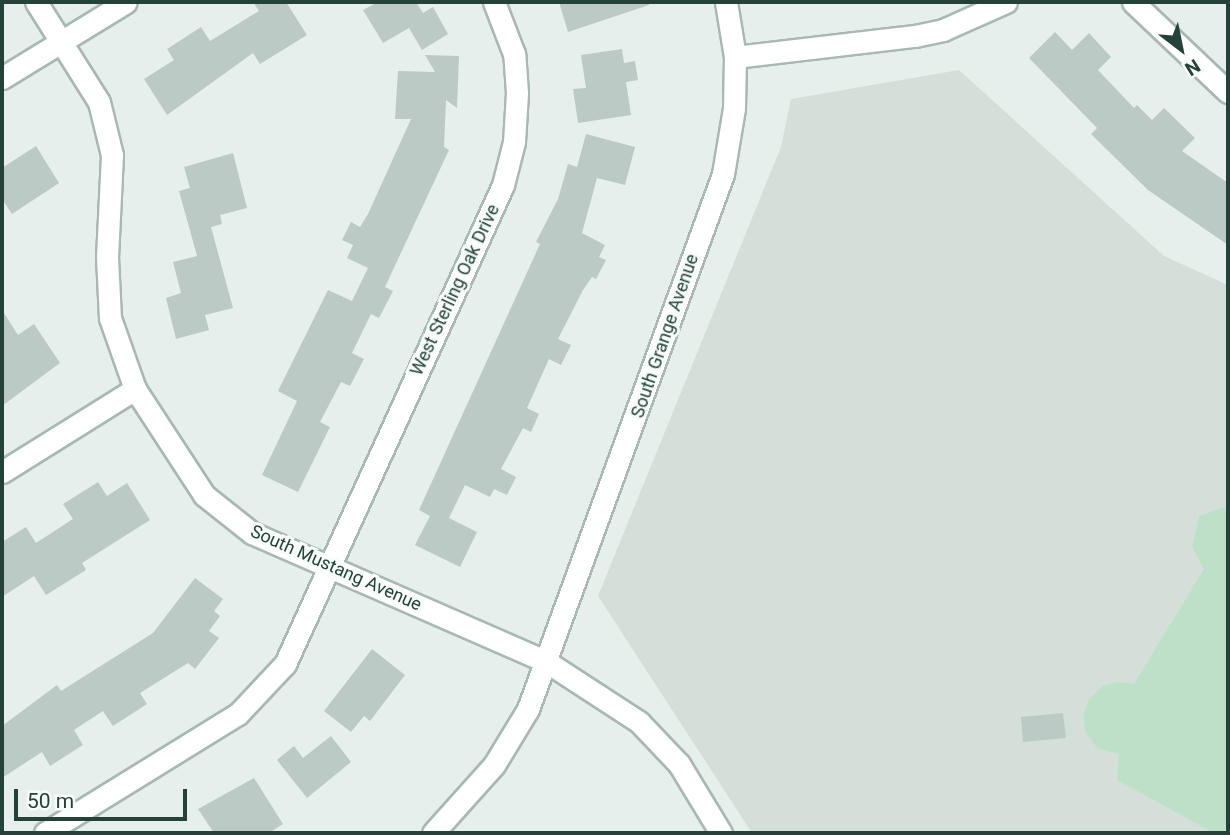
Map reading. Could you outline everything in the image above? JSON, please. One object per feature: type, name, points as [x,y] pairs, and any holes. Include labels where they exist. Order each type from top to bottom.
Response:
[{"type":"street","name":"South Mustang Avenue","points":[[36,2],[99,102],[113,155],[107,257],[110,318],[135,389],[204,495],[252,533],[547,662],[639,722],[679,764],[721,833]]},
{"type":"street","points":[[2,78],[126,2]]},
{"type":"street","name":"West Sterling Oak Drive","points":[[45,833],[238,714],[285,664],[503,185],[514,142],[517,93],[514,54],[494,2]]},
{"type":"street","name":"South Grange Avenue","points":[[433,833],[494,765],[528,709],[723,174],[734,108],[735,58],[726,2]]},
{"type":"street","points":[[735,58],[915,36],[943,30],[1006,2]]},
{"type":"street","points":[[1133,2],[1228,92]]},
{"type":"street","points":[[2,472],[135,389]]},
{"type":"shaded area","points":[[959,70],[1164,256],[1228,285],[1228,833],[752,833],[598,596],[781,147],[791,99]]},
{"type":"green space","points":[[1228,506],[1228,824],[1223,833],[1214,833],[1117,780],[1119,754],[1097,748],[1085,731],[1084,712],[1090,698],[1103,686],[1117,682],[1134,684],[1204,569],[1192,547],[1199,516]]},
{"type":"building","points":[[253,2],[286,2],[307,35],[260,64],[253,53],[167,115],[144,79],[174,60],[167,49],[201,27],[210,41],[259,11]]},
{"type":"building","points":[[378,2],[416,2],[423,13],[433,7],[448,34],[422,50],[409,28],[383,43],[363,10]]},
{"type":"building","points":[[559,2],[649,2],[649,5],[568,32]]},
{"type":"building","points":[[1055,32],[1072,50],[1089,33],[1111,57],[1098,70],[1134,108],[1137,105],[1152,120],[1164,108],[1195,138],[1182,151],[1228,183],[1228,245],[1148,190],[1091,134],[1097,128],[1029,58]]},
{"type":"building","points":[[622,49],[624,63],[635,61],[638,80],[626,82],[631,115],[578,123],[573,89],[586,88],[581,55]]},
{"type":"building","points":[[425,55],[459,56],[457,108],[446,100],[444,147],[449,150],[385,287],[393,291],[379,318],[371,314],[352,353],[364,359],[350,386],[341,382],[320,422],[330,427],[298,492],[262,475],[297,401],[278,391],[328,290],[352,301],[368,268],[347,258],[353,245],[342,240],[351,222],[360,227],[368,214],[411,119],[395,119],[398,71],[435,72]]},
{"type":"building","points":[[586,134],[635,147],[625,185],[597,178],[582,233],[605,245],[599,257],[606,260],[596,279],[592,277],[583,290],[558,339],[571,345],[561,365],[549,359],[527,408],[539,414],[531,432],[523,428],[501,469],[516,477],[507,495],[494,489],[490,497],[465,485],[449,518],[477,532],[460,567],[415,545],[430,516],[419,510],[540,244],[536,242],[558,199],[568,164],[577,167]]},
{"type":"building","points":[[36,146],[59,183],[12,214],[2,199],[2,168]]},
{"type":"building","points":[[233,153],[247,208],[220,215],[222,224],[211,227],[233,308],[205,315],[209,330],[176,339],[166,298],[181,293],[173,262],[197,256],[179,191],[190,188],[184,167]]},
{"type":"building","points":[[2,310],[18,335],[34,324],[60,363],[2,406]]},
{"type":"building","points":[[98,482],[107,496],[127,483],[150,520],[82,563],[86,570],[46,595],[34,576],[2,597],[2,542],[26,527],[36,543],[73,519],[63,504]]},
{"type":"building","points":[[195,578],[223,599],[214,611],[220,616],[209,631],[219,638],[195,669],[188,663],[140,693],[147,704],[113,726],[103,711],[74,730],[83,745],[50,766],[42,752],[2,778],[2,726],[57,685],[61,691],[153,633]]},
{"type":"building","points":[[372,649],[405,675],[370,721],[364,716],[351,732],[324,711]]},
{"type":"building","points":[[1063,713],[1066,738],[1023,742],[1021,717]]},
{"type":"building","points":[[331,736],[351,762],[307,798],[277,760],[294,746],[303,758]]},
{"type":"building","points":[[254,778],[283,824],[269,833],[214,833],[198,809]]}]
